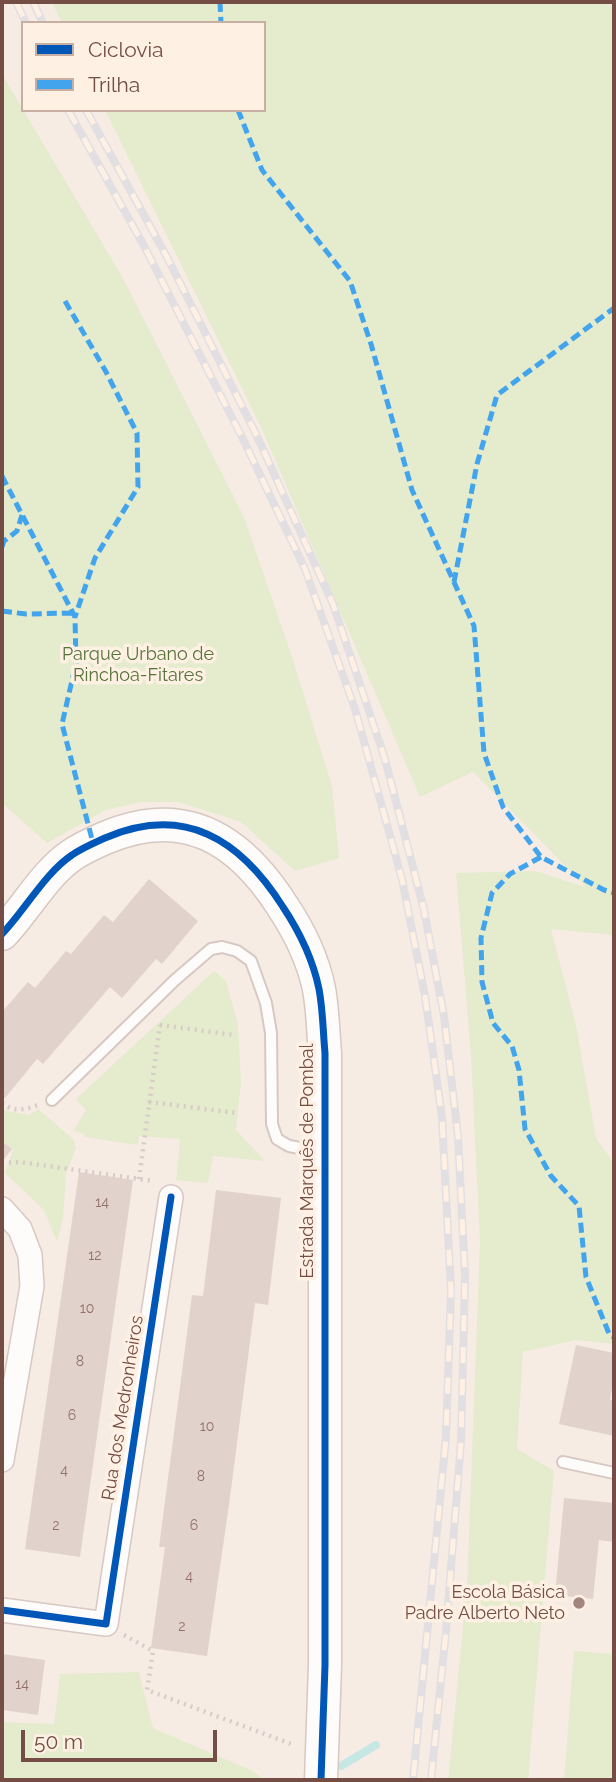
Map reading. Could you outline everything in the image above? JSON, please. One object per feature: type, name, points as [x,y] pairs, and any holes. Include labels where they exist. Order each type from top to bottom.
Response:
[{"type":"street","name":"Estrada Marquês de Pombal","points":[[2,934],[60,864],[73,854],[114,834],[137,826],[160,823],[200,830],[230,846],[258,872],[299,931],[319,987],[325,1052],[325,1665],[321,1780]]},
{"type":"street","name":"Rua dos Medronheiros","points":[[106,1624],[171,1197]]},
{"type":"street","points":[[2,1209],[20,1229],[30,1255],[32,1286],[2,1460]]},
{"type":"street","points":[[2,1610],[106,1624]]},
{"type":"lane","points":[[52,1100],[211,949],[222,947],[251,961],[266,1003],[271,1033],[272,1124],[276,1139],[289,1146],[325,1153]]},
{"type":"lane","points":[[563,1462],[614,1473]]},
{"type":"path","points":[[145,1009],[160,1025],[234,1035]]},
{"type":"path","points":[[139,1179],[160,1025]]},
{"type":"path","points":[[2,1103],[8,1108],[27,1109],[52,1100]]},
{"type":"path","points":[[149,1102],[237,1113]]},
{"type":"path","points":[[2,1163],[20,1162],[173,1184],[171,1197]]},
{"type":"path","points":[[106,1624],[153,1651],[147,1690],[298,1746]]},
{"type":"green space","points":[[52,2],[614,2],[614,935],[551,929],[576,1025],[596,1138],[614,1164],[614,1344],[576,1340],[523,1352],[517,1449],[554,1471],[528,1780],[448,1780],[467,1586],[480,1242],[471,1057],[456,873],[535,871],[586,887],[473,772],[420,797],[261,427],[106,112],[266,112],[266,21],[61,21]]},
{"type":"green space","name":"Parque Urbano de Rinchoa-Fitares","points":[[2,74],[21,106],[21,112],[25,112],[124,280],[244,517],[332,786],[339,858],[295,871],[241,822],[179,802],[141,802],[106,810],[47,843],[2,803]]},
{"type":"green space","points":[[214,971],[226,981],[238,1024],[241,1083],[236,1130],[265,1161],[213,1156],[208,1183],[176,1180],[180,1139],[139,1136],[138,1145],[85,1137],[85,1134],[73,1131],[86,1110],[76,1099]]},
{"type":"green space","points":[[38,1109],[73,1139],[76,1148],[66,1174],[63,1219],[57,1242],[44,1210],[5,1173],[13,1150],[2,1140],[2,1110],[29,1115]]},
{"type":"green space","points":[[574,1651],[614,1654],[614,1780],[564,1780]]},
{"type":"green space","points":[[139,1672],[153,1728],[255,1772],[263,1780],[2,1780],[2,1722],[54,1724],[60,1674]]},
{"type":"building","points":[[149,879],[198,921],[162,964],[156,959],[122,998],[110,987],[43,1064],[37,1059],[5,1098],[2,1095],[2,1012],[28,982],[35,988],[66,951],[71,954],[104,915],[113,922]]},
{"type":"building","points":[[2,1141],[12,1149],[4,1159],[2,1158]]},
{"type":"building","points":[[79,1172],[133,1180],[80,1557],[25,1549]]},
{"type":"building","points":[[216,1190],[281,1198],[268,1305],[255,1303],[207,1656],[151,1648],[165,1547],[159,1547],[192,1295],[203,1296]]},
{"type":"building","points":[[576,1345],[614,1353],[610,1400],[614,1401],[614,1436],[559,1424]]},
{"type":"building","points":[[564,1498],[614,1503],[614,1542],[599,1540],[593,1599],[555,1595]]},
{"type":"building","points":[[2,1654],[45,1660],[38,1715],[2,1710]]},
{"type":"waterway","points":[[341,1766],[376,1745]]},
{"type":"railway","points":[[16,2],[25,21]]},
{"type":"railway","points":[[33,2],[42,21]]},
{"type":"railway","points":[[69,112],[143,244],[242,437],[305,569],[355,709],[402,879],[425,996],[442,1117],[451,1291],[446,1437],[413,1780]]},
{"type":"railway","points":[[87,112],[167,257],[257,436],[333,604],[385,759],[424,910],[444,1016],[458,1136],[465,1276],[461,1442],[431,1780]]},
{"type":"marked path","points":[[220,2],[221,21]]},
{"type":"marked path","points":[[239,112],[262,170],[350,281],[371,344],[412,490],[474,626],[484,753],[503,807],[541,857],[614,893]]},
{"type":"marked path","points":[[65,301],[137,433],[138,487],[95,558],[75,617]]},
{"type":"marked path","points":[[454,582],[477,464],[497,395],[614,308]]},
{"type":"marked path","points":[[2,476],[75,617],[76,663],[62,724],[93,843]]},
{"type":"marked path","points":[[2,547],[4,541],[17,531],[22,515]]},
{"type":"marked path","points":[[2,611],[26,614],[73,613]]},
{"type":"marked path","points":[[541,857],[510,874],[492,893],[481,938],[482,982],[493,1023],[512,1046],[519,1070],[525,1129],[551,1176],[579,1206],[586,1277],[610,1336],[614,1337]]},
{"type":"cycle path","points":[[2,934],[44,882],[72,855],[105,838],[134,828],[160,825],[185,827],[208,834],[229,846],[266,883],[300,936],[309,957],[320,997],[325,1053],[325,1665],[321,1780]]},
{"type":"cycle path","points":[[2,1610],[106,1624],[171,1197]]},
{"type":"place","name":"Escola Básica Padre Alberto Neto","points":[[579,1603]]}]
